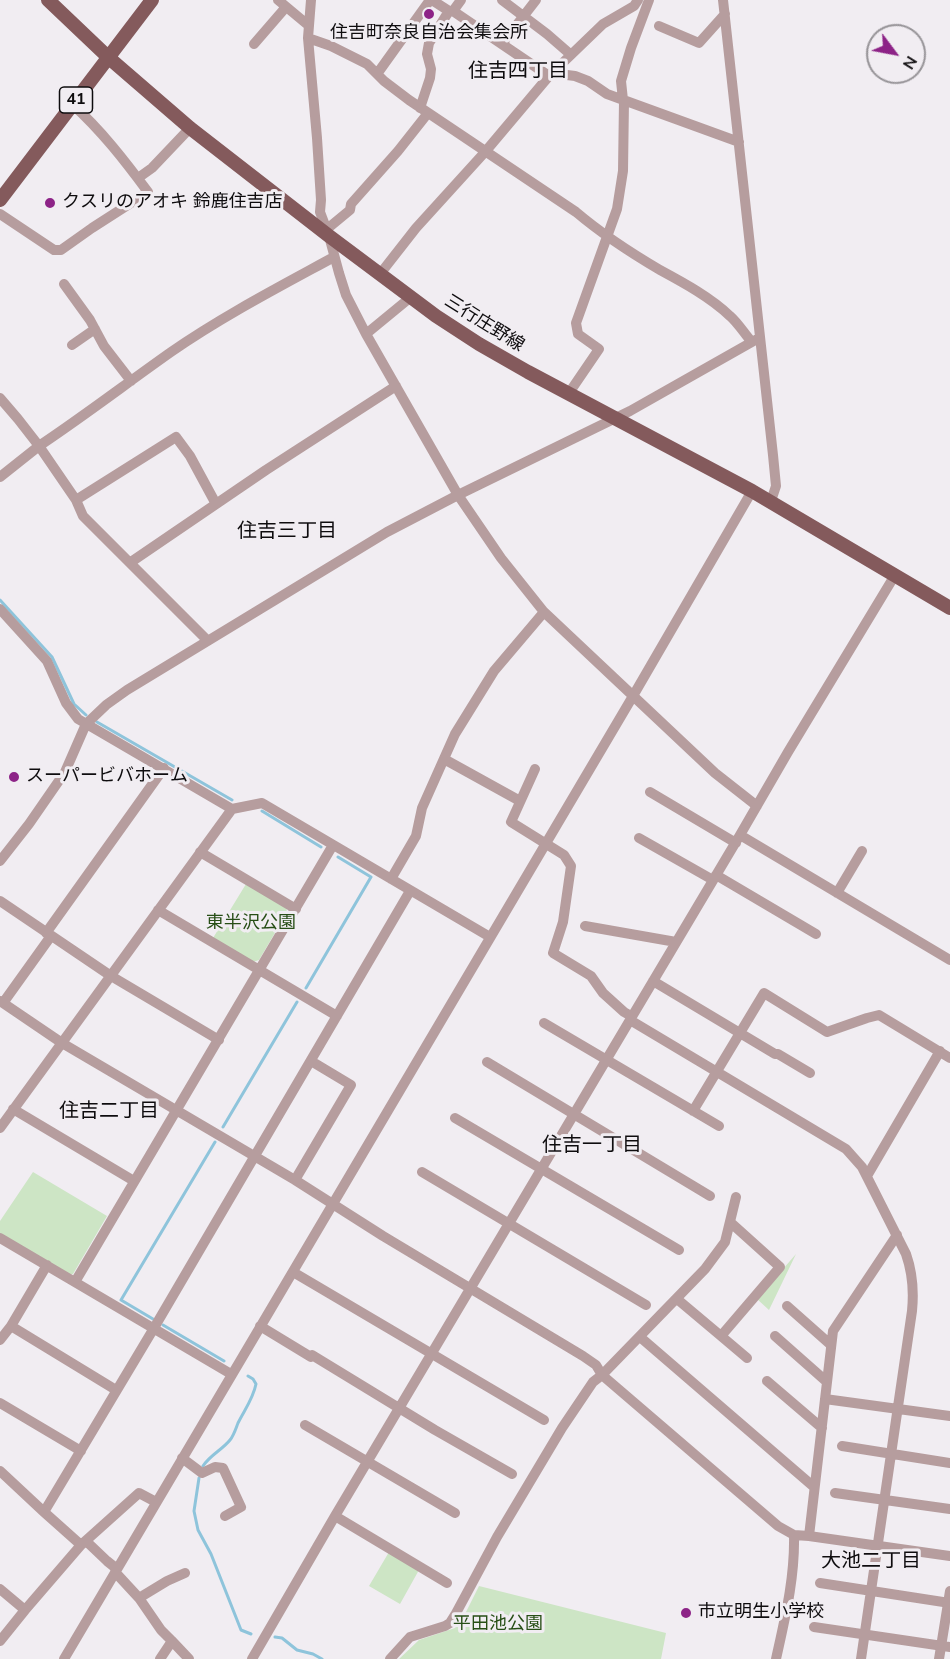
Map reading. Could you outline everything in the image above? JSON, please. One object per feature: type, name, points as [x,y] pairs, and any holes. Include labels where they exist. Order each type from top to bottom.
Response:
[{"type":"main road","name":"三行庄野線","points":[[48,0],[190,128],[380,274],[479,344],[771,501],[950,608]]},
{"type":"main road","name":"41","points":[[0,200],[152,0]]},
{"type":"street","points":[[311,0],[308,38],[317,138],[320,212],[346,294],[366,334],[458,495],[501,558],[544,612],[715,773],[757,806]]},
{"type":"street","points":[[377,74],[431,0],[550,74],[576,76],[607,94],[739,142]]},
{"type":"street","points":[[328,233],[398,151],[424,110],[431,69],[428,54],[429,43],[461,0]]},
{"type":"street","points":[[502,0],[570,54]]},
{"type":"street","points":[[502,44],[536,0]]},
{"type":"street","points":[[380,274],[416,228],[485,152],[550,74],[603,24],[634,6],[638,0]]},
{"type":"street","points":[[569,393],[599,349],[578,334],[576,323],[617,209],[623,171],[621,81],[649,0]]},
{"type":"street","points":[[723,0],[739,142],[755,339],[776,486],[771,501]]},
{"type":"street","points":[[254,44],[282,4],[308,25]]},
{"type":"street","points":[[659,26],[699,43],[725,14]]},
{"type":"street","points":[[308,38],[331,46],[367,64],[384,81],[424,110],[576,212],[635,255],[717,305],[755,339]]},
{"type":"street","points":[[0,214],[54,250],[61,250],[148,192],[114,148],[72,104]]},
{"type":"street","points":[[138,178],[152,168],[190,128]]},
{"type":"street","points":[[0,477],[39,446],[172,352],[239,308],[334,257]]},
{"type":"street","points":[[63,284],[95,329],[104,346],[131,381]]},
{"type":"street","points":[[366,334],[411,297]]},
{"type":"street","points":[[72,345],[95,329]]},
{"type":"street","points":[[0,861],[65,772],[87,724],[106,705],[127,690],[387,532],[630,411],[755,339]]},
{"type":"street","points":[[131,562],[396,386]]},
{"type":"street","points":[[0,398],[39,446],[76,501],[83,516],[207,640]]},
{"type":"street","points":[[76,501],[176,437],[190,456],[216,504]]},
{"type":"street","points":[[64,1659],[752,491]]},
{"type":"street","points":[[252,1659],[895,575]]},
{"type":"street","points":[[0,609],[47,661],[66,703],[78,719],[232,809]]},
{"type":"street","points":[[391,879],[416,836],[422,808],[455,734],[494,671],[544,612]]},
{"type":"street","points":[[444,759],[520,801]]},
{"type":"street","points":[[164,768],[1,1002],[62,1043],[295,1180],[583,1356],[596,1365],[602,1375],[778,1526],[795,1535],[950,1556]]},
{"type":"street","points":[[535,769],[511,822],[564,855],[571,866],[562,922],[553,952],[591,976],[603,993],[631,1018],[846,1149],[867,1176],[910,1266],[914,1291],[912,1311],[861,1659]]},
{"type":"street","points":[[650,792],[837,893],[950,960]]},
{"type":"street","points":[[0,1128],[232,809],[262,803],[490,938]]},
{"type":"street","points":[[639,838],[816,934]]},
{"type":"street","points":[[75,1282],[333,845]]},
{"type":"street","points":[[837,893],[862,851]]},
{"type":"street","points":[[200,852],[296,909]]},
{"type":"street","points":[[44,1512],[411,891]]},
{"type":"street","points":[[0,901],[111,976],[219,1040]]},
{"type":"street","points":[[158,910],[338,1016]]},
{"type":"street","points":[[585,926],[676,942]]},
{"type":"street","points":[[653,981],[810,1073]]},
{"type":"street","points":[[693,1111],[764,993],[827,1032],[879,1016],[950,1058]]},
{"type":"street","points":[[544,1023],[718,1126]]},
{"type":"street","points":[[867,1176],[940,1051]]},
{"type":"street","points":[[295,1180],[351,1085],[311,1061]]},
{"type":"street","points":[[487,1062],[710,1196]]},
{"type":"street","points":[[13,1109],[134,1181]]},
{"type":"street","points":[[454,1118],[679,1250]]},
{"type":"street","points":[[422,1172],[646,1305]]},
{"type":"street","points":[[390,1659],[410,1636],[450,1623],[497,1537],[562,1428],[593,1382],[677,1299],[705,1269],[725,1242],[736,1197]]},
{"type":"street","points":[[721,1336],[780,1268],[730,1222]]},
{"type":"street","points":[[809,1536],[833,1331],[897,1235]]},
{"type":"street","points":[[0,1238],[231,1374]]},
{"type":"street","points":[[0,1340],[11,1326],[47,1265]]},
{"type":"street","points":[[293,1272],[544,1420]]},
{"type":"street","points":[[677,1299],[747,1358]]},
{"type":"street","points":[[787,1305],[831,1345]]},
{"type":"street","points":[[11,1326],[116,1390]]},
{"type":"street","points":[[260,1326],[512,1474]]},
{"type":"street","points":[[640,1336],[814,1486]]},
{"type":"street","points":[[775,1336],[827,1382]]},
{"type":"street","points":[[767,1381],[822,1428]]},
{"type":"street","points":[[825,1399],[950,1416]]},
{"type":"street","points":[[0,1403],[81,1451]]},
{"type":"street","points":[[305,1425],[455,1513]]},
{"type":"street","points":[[842,1446],[950,1463]]},
{"type":"street","points":[[182,1458],[202,1473],[215,1467],[223,1468],[241,1507],[225,1516]]},
{"type":"street","points":[[0,1471],[44,1512],[107,1561],[139,1598],[161,1630],[189,1659]]},
{"type":"street","points":[[0,1641],[84,1543],[139,1493],[156,1502]]},
{"type":"street","points":[[835,1493],[950,1509]]},
{"type":"street","points":[[335,1516],[447,1583]]},
{"type":"street","points":[[776,1659],[793,1581],[795,1535]]},
{"type":"street","points":[[139,1598],[185,1573]]},
{"type":"street","points":[[820,1583],[949,1599],[946,1647],[939,1659]]},
{"type":"street","points":[[0,1589],[25,1610]]},
{"type":"street","points":[[814,1627],[946,1647]]},
{"type":"street","points":[[160,1659],[172,1641]]},
{"type":"green space","name":"東半沢公園","points":[[246,884],[287,908],[286,914],[259,960],[253,962],[213,938]]},
{"type":"green space","points":[[33,1172],[107,1216],[73,1274],[70,1275],[0,1234],[0,1221]]},
{"type":"green space","points":[[796,1254],[769,1310],[757,1299]]},
{"type":"green space","points":[[389,1552],[419,1570],[400,1604],[369,1586]]},
{"type":"green space","name":"平田池公園","points":[[479,1586],[666,1633],[661,1659],[399,1659],[419,1640],[455,1628],[462,1620]]},
{"type":"waterway","points":[[0,600],[52,657],[74,704],[86,715]]},
{"type":"waterway","points":[[97,722],[232,800]]},
{"type":"waterway","points":[[262,811],[321,847]]},
{"type":"waterway","points":[[306,988],[371,877],[338,857]]},
{"type":"waterway","points":[[223,1127],[297,1002]]},
{"type":"waterway","points":[[153,1319],[121,1300],[215,1142]]},
{"type":"waterway","points":[[163,1325],[224,1361]]},
{"type":"waterway","points":[[203,1466],[227,1444],[234,1434],[255,1389],[256,1384],[248,1376]]},
{"type":"waterway","points":[[199,1478],[194,1511],[198,1530],[211,1554],[241,1630],[251,1634]]},
{"type":"waterway","points":[[275,1637],[282,1638],[297,1650],[322,1659]]},
{"type":"place","name":"住吉町奈良自治会集会所","points":[[429,14]]},
{"type":"place","name":"クスリのアオキ 鈴鹿住吉店","points":[[50,203]]},
{"type":"place","name":"スーパービバホーム","points":[[14,777]]},
{"type":"place","name":"市立明生小学校","points":[[686,1613]]},
{"type":"district","name":"住吉四丁目","points":[[518,72]]},
{"type":"district","name":"住吉三丁目","points":[[287,532]]},
{"type":"district","name":"住吉二丁目","points":[[109,1112]]},
{"type":"district","name":"住吉一丁目","points":[[592,1146]]},
{"type":"district","name":"大池二丁目","points":[[871,1562]]}]
